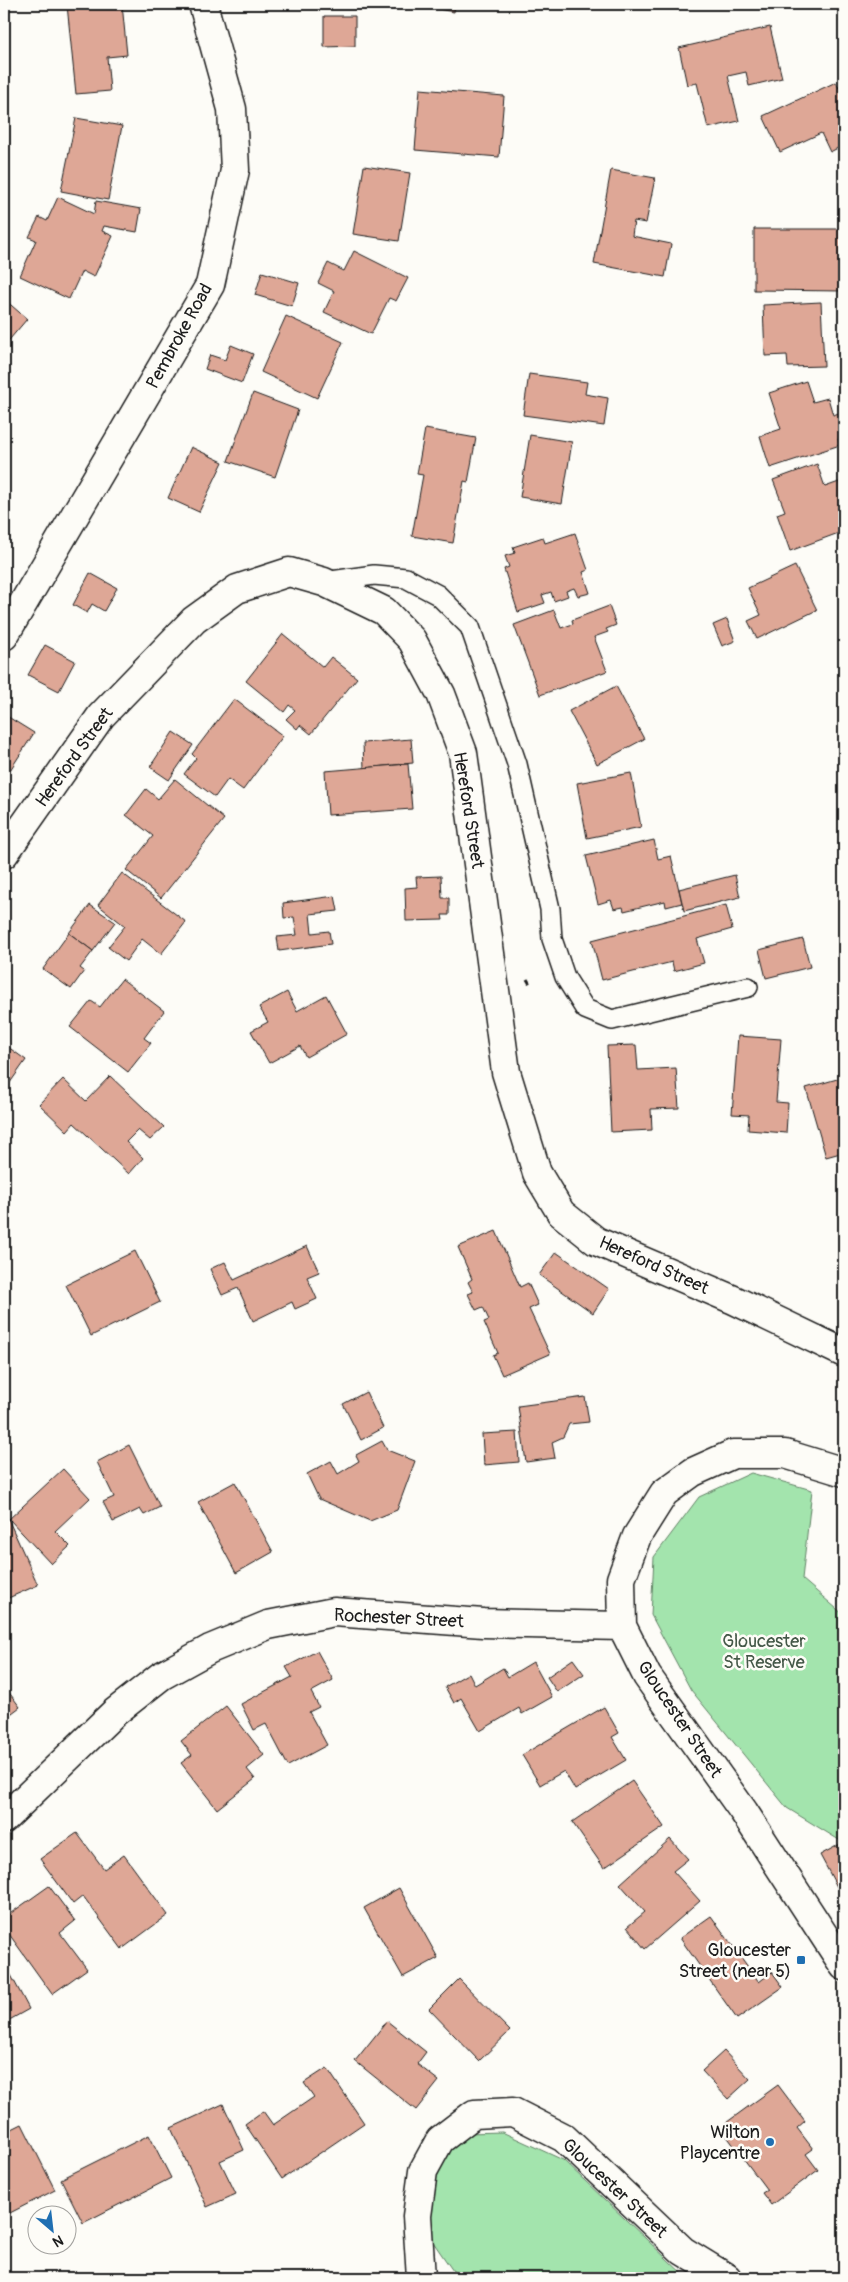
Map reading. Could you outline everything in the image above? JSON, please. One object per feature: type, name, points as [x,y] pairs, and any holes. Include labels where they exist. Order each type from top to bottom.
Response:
[{"type":"street","name":"Pembroke Road","points":[[4,636],[210,285],[235,170],[232,109],[203,4]]},
{"type":"street","name":"Hereford Street","points":[[4,854],[101,716],[194,620],[237,589],[289,572],[324,582],[384,611],[412,640],[441,694],[463,753],[506,1072],[537,1173],[562,1212],[596,1241],[734,1300],[844,1353]]},
{"type":"street","name":"Gloucester Street","points":[[844,1472],[786,1454],[733,1454],[693,1472],[664,1493],[637,1536],[621,1579],[622,1626],[647,1676],[744,1812],[844,1966]]},
{"type":"street","name":"Rochester Street","points":[[4,1819],[114,1713],[161,1676],[210,1649],[268,1625],[334,1612],[483,1623],[622,1626]]},
{"type":"street","name":"Gloucester Street","points":[[421,2278],[417,2216],[423,2171],[440,2140],[474,2114],[512,2112],[564,2138],[683,2251],[727,2278]]},
{"type":"lane","points":[[324,582],[374,574],[406,578],[438,595],[470,627],[516,764],[550,908],[552,939],[565,978],[584,1009],[612,1020],[748,987]]},
{"type":"green space","name":"Gloucester St Reserve","points":[[751,1473],[812,1490],[802,1579],[844,1615],[844,1843],[787,1808],[691,1690],[651,1615],[654,1557],[699,1497]]},
{"type":"green space","points":[[502,2132],[563,2160],[687,2278],[465,2278],[453,2271],[431,2239],[428,2175],[442,2153],[468,2133]]},
{"type":"building","points":[[122,4],[127,55],[107,57],[110,91],[76,94],[67,5]]},
{"type":"building","points":[[411,4],[455,4],[454,12]]},
{"type":"building","points":[[324,16],[355,16],[355,46],[324,47]]},
{"type":"building","points":[[770,27],[782,78],[749,86],[746,72],[728,76],[739,121],[708,128],[697,83],[687,85],[679,48]]},
{"type":"building","points":[[836,82],[839,88],[844,85],[844,145],[830,152],[821,133],[780,152],[763,116]]},
{"type":"building","points":[[420,89],[504,96],[499,157],[415,150]]},
{"type":"building","points":[[76,118],[122,126],[108,200],[61,191]]},
{"type":"building","points":[[364,166],[410,173],[399,241],[353,234]]},
{"type":"building","points":[[611,170],[655,178],[646,223],[634,221],[632,236],[671,244],[665,277],[594,264]]},
{"type":"building","points":[[58,197],[94,214],[96,201],[141,209],[137,232],[104,226],[102,231],[113,236],[94,277],[82,271],[69,299],[20,276],[36,240],[29,237],[39,217],[47,221]]},
{"type":"building","points":[[754,229],[844,229],[843,291],[754,290]]},
{"type":"building","points":[[354,251],[408,278],[396,301],[389,298],[371,334],[324,312],[334,291],[318,283],[328,263],[344,271]]},
{"type":"building","points":[[262,272],[299,283],[292,306],[255,295]]},
{"type":"building","points":[[4,299],[27,319],[4,346]]},
{"type":"building","points":[[821,302],[824,366],[788,367],[787,355],[765,356],[763,305]]},
{"type":"building","points":[[286,316],[343,342],[317,398],[261,372]]},
{"type":"building","points":[[231,345],[253,354],[242,383],[205,369],[210,355],[225,360]]},
{"type":"building","points":[[529,374],[587,382],[585,394],[608,398],[604,426],[523,415]]},
{"type":"building","points":[[806,381],[813,402],[828,398],[833,415],[842,412],[844,437],[838,439],[840,445],[770,468],[760,436],[781,429],[769,393]]},
{"type":"building","points":[[253,393],[298,410],[275,477],[228,461]]},
{"type":"building","points":[[425,429],[476,438],[468,482],[464,481],[453,543],[412,536],[423,475],[417,474]]},
{"type":"building","points":[[530,435],[572,442],[562,504],[520,497]]},
{"type":"building","points":[[191,447],[223,462],[199,512],[168,498]]},
{"type":"building","points":[[817,464],[825,487],[839,482],[844,495],[844,531],[790,551],[777,514],[785,511],[773,480]]},
{"type":"building","points":[[575,533],[588,570],[583,572],[590,593],[578,596],[574,588],[566,591],[568,596],[554,601],[551,592],[542,595],[545,603],[518,612],[504,569],[509,567],[505,556],[515,553],[513,547],[543,537],[545,543]]},
{"type":"building","points":[[795,566],[817,610],[757,639],[748,621],[761,615],[748,588]]},
{"type":"building","points":[[90,573],[117,588],[104,611],[92,604],[87,613],[73,605]]},
{"type":"building","points":[[609,606],[616,625],[606,629],[608,632],[594,637],[607,671],[540,695],[514,625],[554,610],[561,628],[573,624],[572,620]]},
{"type":"building","points":[[727,619],[735,641],[722,646],[713,625]]},
{"type":"building","points":[[283,634],[323,667],[331,657],[357,678],[311,734],[300,725],[297,729],[286,719],[295,710],[289,705],[284,712],[246,681]]},
{"type":"building","points":[[45,645],[75,661],[59,691],[28,675]]},
{"type":"building","points":[[616,686],[644,739],[597,764],[569,711]]},
{"type":"building","points":[[234,699],[283,736],[243,790],[228,779],[215,797],[184,774],[196,758],[192,754]]},
{"type":"building","points":[[5,715],[34,733],[5,778],[4,777]]},
{"type":"building","points":[[173,732],[193,745],[169,780],[150,767]]},
{"type":"building","points":[[411,739],[413,763],[364,768],[363,743]]},
{"type":"building","points":[[408,764],[412,809],[328,815],[325,771]]},
{"type":"building","points":[[631,773],[641,827],[587,838],[577,783]]},
{"type":"building","points":[[175,779],[224,819],[161,898],[126,870],[153,836],[126,815],[146,789],[158,799]]},
{"type":"building","points":[[654,840],[658,859],[671,856],[682,903],[666,907],[665,901],[624,911],[623,907],[614,909],[611,900],[598,904],[586,856]]},
{"type":"building","points":[[122,873],[186,922],[161,954],[142,939],[126,961],[108,947],[125,926],[98,905]]},
{"type":"building","points":[[735,875],[740,897],[684,911],[679,889]]},
{"type":"building","points":[[441,876],[442,898],[449,898],[449,915],[442,915],[443,920],[406,921],[405,888],[417,887],[416,877]]},
{"type":"building","points":[[335,896],[338,911],[310,914],[312,933],[329,931],[331,944],[279,951],[277,937],[297,935],[294,917],[284,918],[283,903]]},
{"type":"building","points":[[90,905],[115,922],[93,951],[69,933]]},
{"type":"building","points":[[726,905],[732,929],[697,939],[704,963],[674,971],[672,962],[602,980],[592,940]]},
{"type":"building","points":[[69,933],[93,951],[80,968],[84,971],[71,989],[43,969]]},
{"type":"building","points":[[803,939],[810,967],[766,978],[759,950]]},
{"type":"building","points":[[122,979],[164,1011],[144,1038],[151,1043],[128,1072],[70,1027],[91,1001],[100,1007]]},
{"type":"building","points":[[287,992],[297,1011],[326,995],[347,1034],[306,1057],[300,1046],[269,1063],[251,1031],[268,1022],[259,1007]]},
{"type":"building","points":[[738,1036],[781,1039],[776,1102],[788,1103],[786,1133],[748,1130],[749,1115],[732,1114]]},
{"type":"building","points":[[636,1045],[638,1070],[676,1068],[679,1108],[651,1109],[652,1130],[611,1132],[607,1046]]},
{"type":"building","points":[[8,1047],[26,1060],[7,1087],[4,1085],[4,1054]]},
{"type":"building","points":[[110,1076],[164,1127],[150,1140],[138,1130],[126,1142],[143,1158],[129,1174],[74,1123],[67,1131],[39,1104],[63,1079],[86,1101]]},
{"type":"building","points":[[844,1077],[844,1152],[826,1157],[806,1088]]},
{"type":"building","points":[[496,1231],[520,1287],[528,1283],[538,1305],[529,1309],[550,1354],[502,1375],[493,1355],[498,1353],[484,1322],[489,1320],[483,1307],[476,1310],[468,1294],[473,1292],[468,1282],[472,1279],[458,1247]]},
{"type":"building","points":[[307,1246],[319,1272],[307,1277],[317,1299],[295,1309],[292,1302],[253,1321],[238,1288],[222,1295],[210,1269],[225,1262],[234,1280]]},
{"type":"building","points":[[135,1251],[160,1302],[91,1336],[66,1285]]},
{"type":"building","points":[[556,1252],[609,1289],[593,1313],[539,1275]]},
{"type":"building","points":[[366,1392],[383,1428],[361,1440],[343,1404]]},
{"type":"building","points":[[585,1397],[589,1422],[569,1424],[563,1437],[552,1442],[555,1458],[526,1462],[518,1406]]},
{"type":"building","points":[[517,1432],[519,1462],[484,1465],[482,1434]]},
{"type":"building","points":[[382,1441],[387,1450],[415,1461],[397,1510],[370,1521],[319,1499],[307,1474],[331,1461],[338,1474],[359,1461],[356,1455]]},
{"type":"building","points":[[129,1445],[160,1507],[144,1515],[140,1509],[113,1522],[103,1502],[114,1497],[97,1462]]},
{"type":"building","points":[[63,1469],[90,1498],[55,1531],[70,1546],[51,1564],[9,1519]]},
{"type":"building","points":[[235,1482],[273,1552],[236,1573],[198,1502]]},
{"type":"building","points":[[4,1510],[38,1585],[6,1599],[4,1593]]},
{"type":"building","points":[[317,1651],[333,1680],[311,1692],[319,1707],[309,1712],[327,1745],[288,1766],[266,1724],[254,1730],[241,1704],[292,1677],[286,1667]]},
{"type":"building","points":[[573,1659],[584,1674],[557,1692],[547,1677]]},
{"type":"building","points":[[533,1662],[552,1697],[522,1714],[519,1708],[480,1731],[461,1698],[454,1703],[445,1687],[469,1673],[475,1685],[503,1668],[508,1677]]},
{"type":"building","points":[[4,1686],[20,1707],[4,1719]]},
{"type":"building","points":[[226,1706],[264,1755],[247,1769],[255,1779],[217,1809],[181,1763],[192,1755],[181,1741]]},
{"type":"building","points":[[604,1707],[619,1733],[612,1737],[626,1760],[575,1790],[564,1771],[540,1785],[522,1755]]},
{"type":"building","points":[[632,1781],[664,1827],[604,1868],[572,1822]]},
{"type":"building","points":[[77,1833],[104,1869],[124,1855],[168,1915],[122,1949],[83,1896],[73,1904],[40,1859]]},
{"type":"building","points":[[670,1839],[688,1859],[673,1871],[700,1901],[645,1949],[627,1927],[645,1912],[620,1884]]},
{"type":"building","points":[[844,1842],[844,1900],[820,1855]]},
{"type":"building","points":[[49,1886],[75,1921],[60,1933],[87,1969],[52,1994],[4,1927],[4,1918]]},
{"type":"building","points":[[399,1888],[438,1958],[403,1977],[364,1908]]},
{"type":"building","points":[[711,1916],[759,1982],[772,1972],[783,1987],[737,2019],[680,1938]]},
{"type":"building","points":[[4,1962],[29,2009],[4,2023]]},
{"type":"building","points":[[459,1979],[510,2031],[479,2061],[429,2009]]},
{"type":"building","points":[[387,2021],[426,2052],[417,2064],[439,2081],[416,2110],[355,2061]]},
{"type":"building","points":[[724,2051],[750,2079],[728,2099],[702,2071]]},
{"type":"building","points":[[327,2068],[364,2123],[282,2179],[245,2124],[263,2111],[273,2125],[314,2097],[304,2083]]},
{"type":"building","name":"Wilton Playcentre","points":[[778,2085],[805,2121],[797,2128],[813,2149],[806,2154],[818,2170],[771,2205],[762,2193],[767,2190],[726,2135],[729,2133],[723,2125]]},
{"type":"building","points":[[223,2104],[244,2150],[220,2161],[236,2194],[207,2207],[171,2128]]},
{"type":"building","points":[[22,2124],[55,2190],[4,2216],[4,2133]]},
{"type":"building","points":[[149,2135],[171,2178],[83,2223],[78,2213],[78,2204],[74,2204],[61,2179]]},
{"type":"place","name":"Gloucester Street (near 5)","points":[[801,1960]]},
{"type":"place","name":"Wilton Playcentre","points":[[770,2142]]}]
